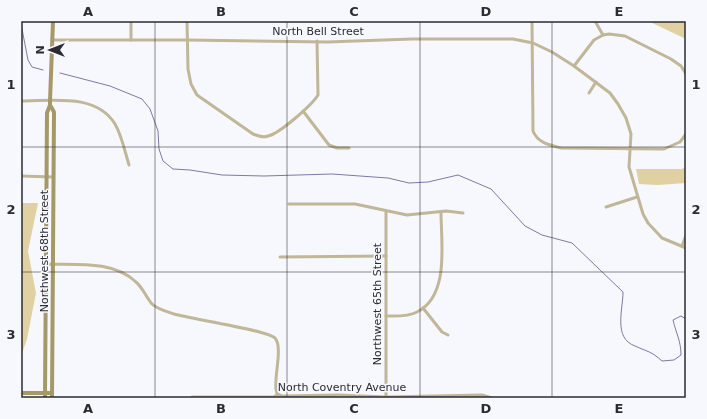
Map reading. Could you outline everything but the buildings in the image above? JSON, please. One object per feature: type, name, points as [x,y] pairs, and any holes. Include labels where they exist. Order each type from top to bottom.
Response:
[{"type":"main road","name":"Northwest 68th Street","points":[[45,396],[47,113],[50,103],[53,21]]},
{"type":"main road","name":"Northwest 68th Street","points":[[50,103],[54,112],[52,396]]},
{"type":"main road","points":[[21,393],[52,396]]},
{"type":"street","points":[[131,21],[131,40]]},
{"type":"street","points":[[187,21],[189,75],[197,95],[253,134],[264,137],[276,134],[313,102],[318,95],[317,41]]},
{"type":"street","points":[[532,21],[533,132],[535,136],[545,144],[561,148],[630,150],[664,149],[680,142],[686,134]]},
{"type":"street","points":[[595,21],[603,35]]},
{"type":"street","points":[[574,66],[594,40],[603,35],[609,34],[625,36],[671,59],[681,66],[686,74]]},
{"type":"street","name":"North Bell Street","points":[[52,40],[317,41],[412,38],[513,39],[533,43],[552,52],[574,66],[610,93],[623,111],[631,134],[629,167],[637,197],[648,223],[662,238],[682,246]]},
{"type":"street","points":[[588,93],[596,82]]},
{"type":"street","points":[[21,100],[50,103],[83,102],[101,110],[115,125],[129,165]]},
{"type":"street","points":[[303,111],[329,145],[337,148],[349,148]]},
{"type":"street","points":[[21,176],[53,177]]},
{"type":"street","points":[[606,207],[637,197]]},
{"type":"street","points":[[289,204],[355,204],[407,215],[441,212],[463,213]]},
{"type":"street","name":"Northwest 65th Street","points":[[386,210],[386,397]]},
{"type":"street","points":[[386,316],[416,313],[423,308],[433,296],[440,281],[441,212]]},
{"type":"street","points":[[686,235],[682,246],[686,248]]},
{"type":"street","points":[[280,257],[386,256]]},
{"type":"street","points":[[46,264],[111,267],[126,274],[136,282],[153,304],[173,314],[257,332],[273,337],[276,339],[278,348],[276,384],[278,396]]},
{"type":"street","points":[[423,308],[442,332],[448,335]]},
{"type":"street","name":"North Coventry Avenue","points":[[192,397],[338,395],[386,397],[482,395],[492,398]]},
{"type":"shaded area","points":[[648,21],[686,21],[686,39]]},
{"type":"shaded area","points":[[686,167],[686,183],[658,185],[639,184],[636,169],[682,169]]},
{"type":"shaded area","points":[[21,203],[38,203],[28,251],[36,293],[27,339],[21,356]]},
{"type":"waterway","points":[[21,27],[28,60],[32,67],[43,70]]},
{"type":"waterway","points":[[60,73],[110,86],[142,99],[150,109],[158,131],[159,149],[163,161],[173,169],[222,175],[264,176],[332,174],[388,178],[409,183],[428,182],[458,175],[491,189],[525,226],[542,235],[572,243],[623,292],[621,323],[624,337],[628,342],[652,353],[662,361],[674,360],[681,355],[681,350],[673,320],[681,316],[686,319]]}]
